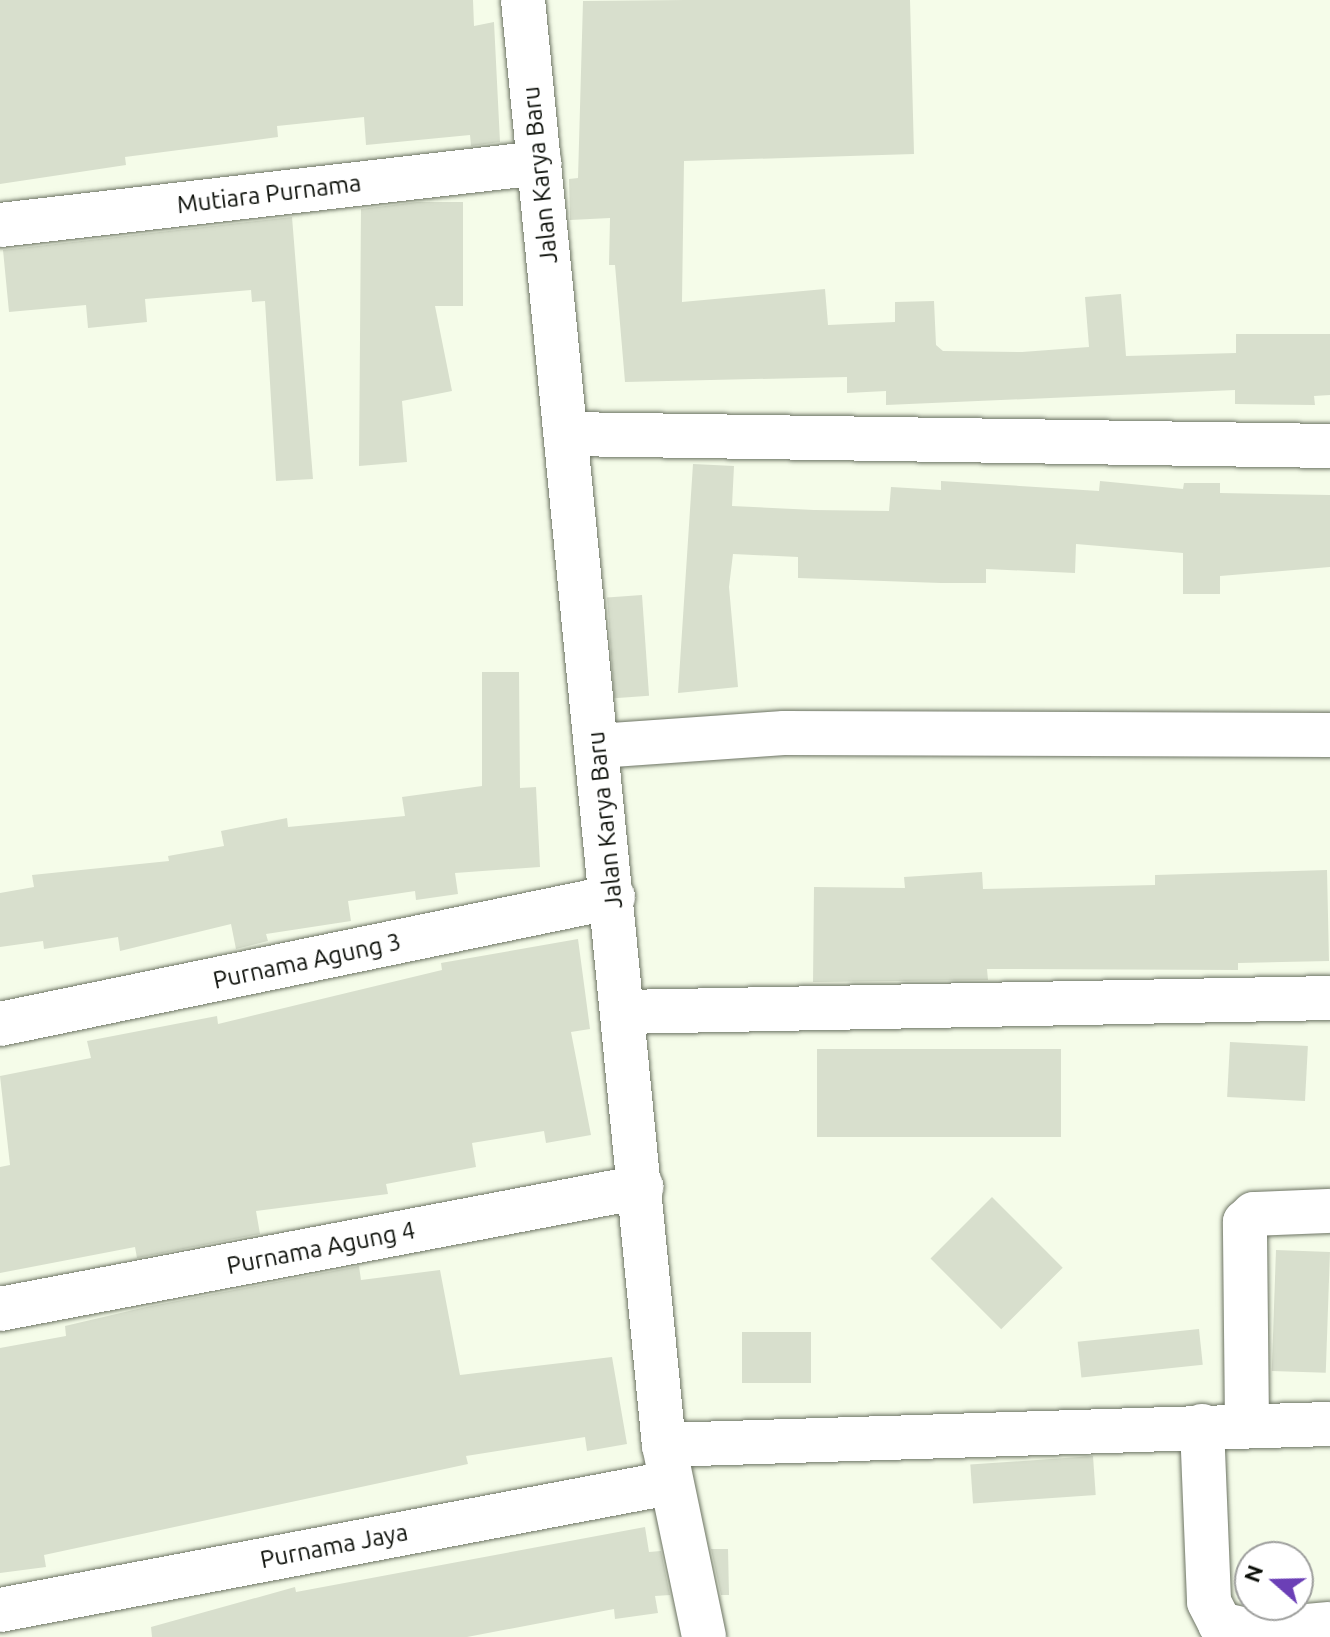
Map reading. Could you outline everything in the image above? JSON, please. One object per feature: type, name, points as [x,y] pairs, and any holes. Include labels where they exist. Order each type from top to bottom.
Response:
[{"type":"street","name":"Jalan Karya Baru","points":[[523,0],[666,1464],[704,1637]]},
{"type":"street","name":"Mutiara Purnama","points":[[0,225],[539,163]]},
{"type":"street","points":[[567,434],[1330,446]]},
{"type":"street","points":[[598,746],[784,733],[1330,735]]},
{"type":"street","name":"Purnama Agung 3","points":[[0,1024],[613,897]]},
{"type":"street","points":[[622,1012],[1330,998]]},
{"type":"street","name":"Purnama Agung 4","points":[[0,1309],[641,1187]]},
{"type":"street","points":[[1247,1425],[1245,1222],[1254,1214],[1330,1211]]},
{"type":"street","name":"Purnama Jaya","points":[[0,1610],[666,1464],[1202,1426],[1330,1424]]},
{"type":"street","points":[[1202,1426],[1209,1602],[1220,1624],[1251,1631],[1330,1624]]},
{"type":"building","points":[[0,0],[473,0],[474,26],[494,22],[500,142],[471,146],[470,135],[366,145],[364,117],[277,126],[278,137],[125,157],[126,165],[0,184]]},
{"type":"building","points":[[910,0],[914,154],[684,161],[682,302],[825,289],[828,325],[895,322],[895,302],[934,301],[936,345],[943,351],[1022,352],[1089,347],[1085,297],[1121,294],[1126,356],[1236,353],[1236,334],[1330,334],[1330,395],[1314,396],[1315,405],[1235,404],[1235,390],[886,405],[886,391],[847,393],[847,377],[625,382],[615,265],[609,265],[610,218],[570,220],[569,179],[578,178],[583,1]]},
{"type":"building","points":[[417,202],[463,202],[463,306],[435,306],[452,391],[402,401],[407,462],[359,466],[361,209]]},
{"type":"building","points":[[292,217],[313,479],[276,481],[265,301],[252,302],[251,290],[145,299],[147,322],[88,328],[86,305],[9,312],[3,250]]},
{"type":"building","points":[[693,464],[734,466],[732,506],[814,510],[889,511],[891,487],[941,490],[941,481],[1099,491],[1100,481],[1183,489],[1184,483],[1220,483],[1220,493],[1330,495],[1330,567],[1220,576],[1220,594],[1183,594],[1183,553],[1076,544],[1075,573],[986,569],[986,583],[798,578],[798,557],[733,554],[729,587],[738,687],[678,693]]},
{"type":"building","points":[[642,595],[649,696],[614,698],[607,597]]},
{"type":"building","points":[[482,672],[519,672],[520,788],[536,787],[540,867],[455,873],[458,894],[416,900],[415,891],[348,901],[351,921],[266,934],[268,941],[236,949],[231,924],[120,951],[118,937],[44,949],[43,941],[0,947],[0,893],[34,887],[32,875],[169,861],[168,856],[224,846],[221,831],[287,818],[288,827],[405,816],[402,797],[482,786]]},
{"type":"building","points":[[1327,870],[1329,961],[1238,963],[1238,970],[987,969],[988,980],[813,982],[814,887],[905,888],[904,877],[982,872],[983,889],[1155,885],[1155,875]]},
{"type":"building","points":[[578,939],[590,1029],[571,1032],[591,1135],[546,1143],[544,1131],[472,1143],[476,1167],[386,1184],[388,1194],[256,1211],[260,1234],[137,1258],[135,1247],[0,1273],[0,1167],[10,1165],[0,1076],[91,1058],[87,1041],[217,1016],[218,1024],[442,970],[441,963]]},
{"type":"building","points":[[1230,1042],[1308,1046],[1305,1101],[1227,1097]]},
{"type":"building","points":[[817,1049],[1061,1049],[1061,1137],[817,1137]]},
{"type":"building","points":[[992,1197],[1063,1268],[1001,1329],[930,1259]]},
{"type":"building","points":[[1276,1250],[1330,1252],[1326,1373],[1272,1371]]},
{"type":"building","points":[[359,1266],[361,1280],[440,1270],[460,1375],[612,1357],[627,1444],[587,1451],[585,1437],[466,1456],[468,1464],[44,1555],[46,1567],[0,1573],[0,1348],[66,1336],[65,1326],[146,1307]]},
{"type":"building","points":[[1199,1329],[1203,1365],[1081,1378],[1078,1342]]},
{"type":"building","points":[[742,1332],[811,1332],[811,1383],[742,1383]]},
{"type":"building","points":[[1093,1456],[1096,1495],[973,1503],[970,1465]]},
{"type":"building","points":[[645,1527],[649,1552],[661,1551],[670,1595],[655,1596],[658,1613],[615,1619],[614,1609],[467,1637],[152,1637],[151,1627],[295,1587],[296,1592]]},
{"type":"building","points":[[711,1549],[728,1549],[729,1595],[721,1595]]}]
